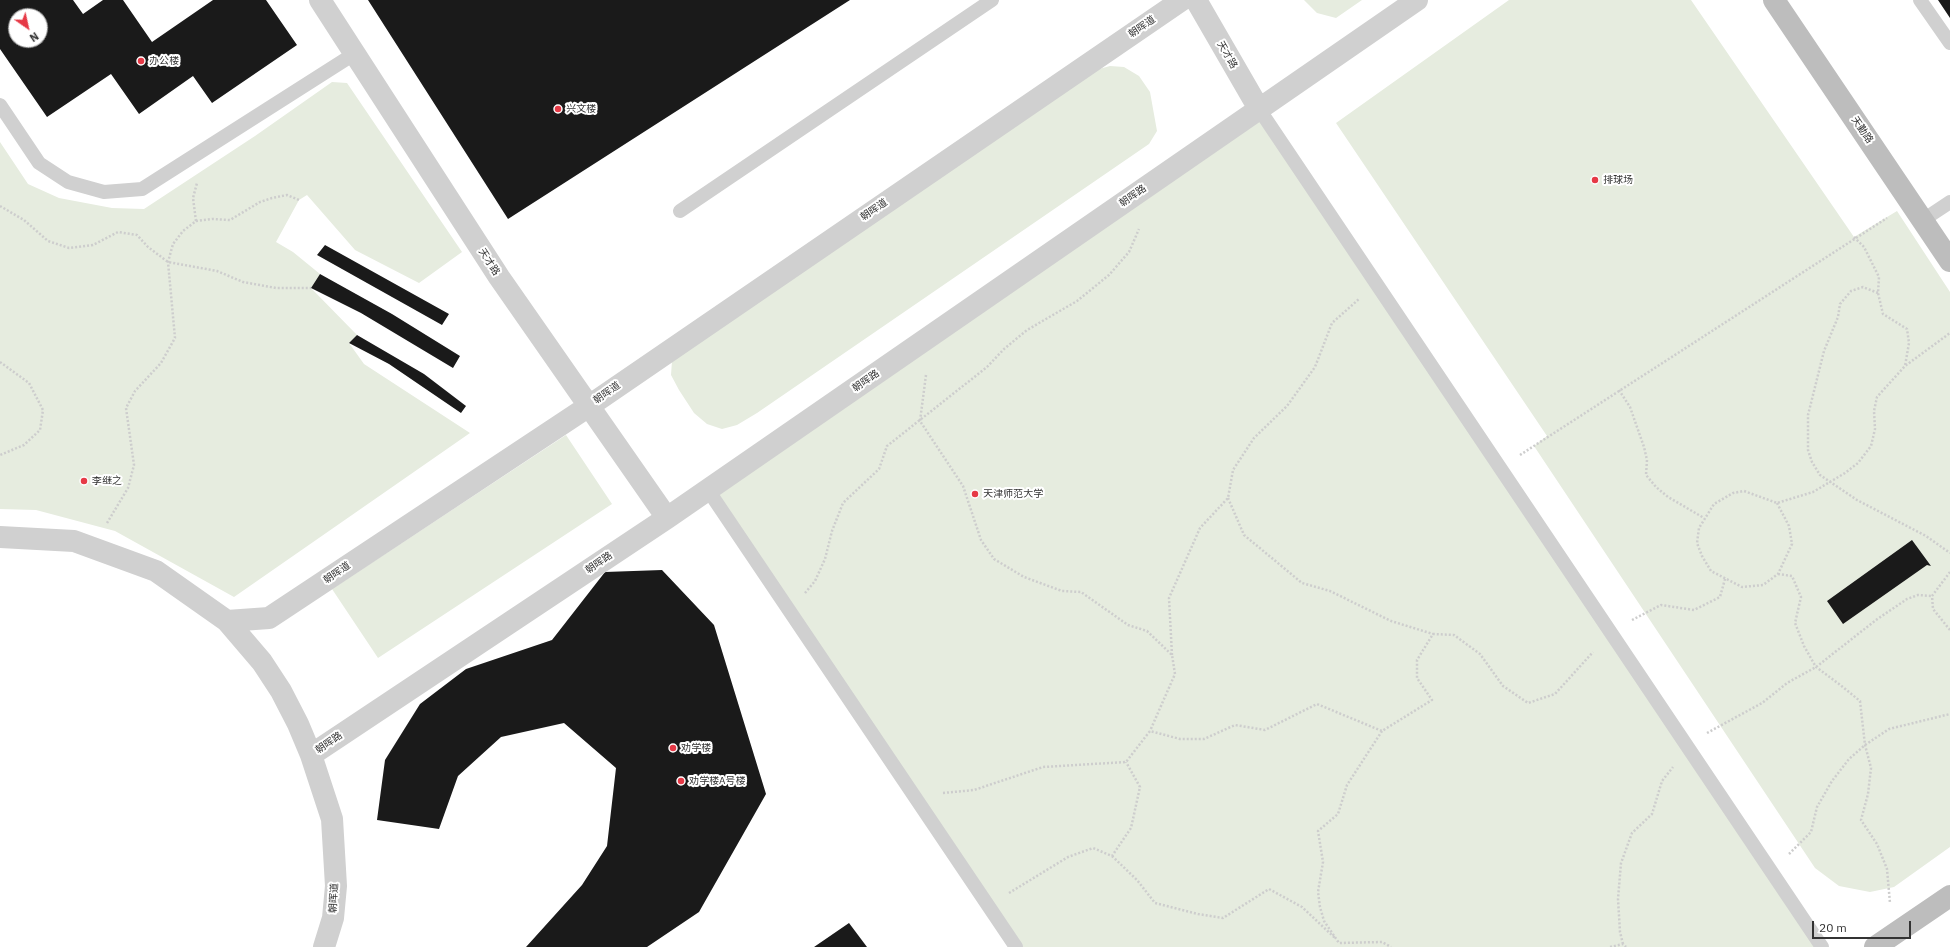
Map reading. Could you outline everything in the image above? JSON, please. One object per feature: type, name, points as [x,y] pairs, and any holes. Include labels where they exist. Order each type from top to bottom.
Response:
[{"type":"street","name":"天才路","points":[[320,0],[499,277],[667,518]]},
{"type":"street","name":"朝晖道","points":[[227,622],[269,618],[589,406],[1182,0]]},
{"type":"street","name":"天才路","points":[[1196,0],[1259,109]]},
{"type":"street","name":"朝晖路","points":[[311,755],[667,518],[1417,0]]},
{"type":"street","name":"天勤路","points":[[1774,0],[1950,261]]},
{"type":"street","points":[[0,536],[74,541],[156,571],[227,622]]},
{"type":"street","name":"朝晖道","points":[[227,622],[262,662],[281,691],[298,724],[311,755],[332,819],[336,886],[333,918],[324,947]]},
{"type":"street","points":[[1875,947],[1950,896]]},
{"type":"lane","points":[[680,211],[992,0]]},
{"type":"lane","points":[[1920,0],[1950,43]]},
{"type":"lane","points":[[0,105],[39,163],[68,182],[104,192],[142,189],[354,54]]},
{"type":"lane","points":[[1259,109],[1822,947]]},
{"type":"lane","points":[[1917,212],[1950,202]]},
{"type":"lane","points":[[708,490],[1016,947]]},
{"type":"path","points":[[89,547],[106,525],[128,488],[134,465],[126,408],[135,391],[161,363],[174,338],[168,262],[173,244],[183,231],[196,221],[212,219],[230,220],[260,202],[272,198],[287,195],[299,200]]},
{"type":"path","points":[[0,206],[24,220],[48,241],[69,248],[93,245],[118,232],[137,235],[148,247],[168,262],[217,271],[243,282],[276,288],[311,288]]},
{"type":"path","points":[[1499,468],[1854,237],[1917,212]]},
{"type":"path","points":[[790,612],[815,581],[825,559],[832,531],[843,502],[879,469],[887,446],[987,368],[1004,349],[1026,330],[1077,301],[1110,275],[1129,252],[1141,223]]},
{"type":"path","points":[[1854,237],[1864,247],[1879,277],[1878,293],[1884,314],[1907,329],[1909,343],[1905,366]]},
{"type":"path","points":[[914,796],[974,790],[1043,767],[1126,762],[1150,731],[1175,674],[1172,655],[1169,598],[1200,528],[1228,498],[1233,470],[1254,438],[1287,406],[1315,367],[1332,322],[1376,285]]},
{"type":"path","points":[[1878,293],[1863,287],[1851,291],[1840,304],[1838,317],[1824,351],[1808,415],[1808,450],[1812,462],[1820,475],[1858,500],[1926,536],[1950,553]]},
{"type":"path","points":[[939,330],[928,361],[920,421],[963,486],[981,540],[994,559],[1024,577],[1062,591],[1081,592],[1128,625],[1147,631],[1172,655]]},
{"type":"path","points":[[1777,503],[1789,526],[1792,544],[1778,574],[1763,585],[1742,587],[1711,571],[1702,556],[1697,543],[1699,528],[1714,504],[1733,492],[1744,491],[1777,503],[1813,492],[1832,482],[1858,463],[1871,446],[1875,429],[1874,411],[1877,397],[1905,366],[1950,333]]},
{"type":"path","points":[[0,362],[29,383],[43,410],[40,430],[24,445],[0,455]]},
{"type":"path","points":[[1619,390],[1630,407],[1644,446],[1647,460],[1646,475],[1656,487],[1668,497],[1704,518]]},
{"type":"path","points":[[1228,498],[1244,535],[1302,583],[1330,591],[1391,621],[1434,634],[1454,635],[1480,654],[1503,686],[1528,703],[1555,694],[1610,632],[1662,605],[1694,610],[1712,602],[1720,597],[1724,579]]},
{"type":"path","points":[[1950,572],[1932,596],[1933,609],[1950,630]]},
{"type":"path","points":[[1778,574],[1792,576],[1801,598],[1795,623],[1804,646],[1816,667],[1860,701],[1865,745],[1871,768],[1868,794],[1861,820],[1877,844],[1887,869],[1890,906],[1898,932]]},
{"type":"path","points":[[1626,947],[1623,944],[1620,932],[1618,899],[1621,863],[1632,833],[1652,814],[1662,781],[1688,748],[1713,728],[1762,703],[1787,683],[1816,667],[1876,620],[1907,599],[1918,596],[1932,596]]},
{"type":"path","points":[[1339,943],[1324,921],[1320,906],[1318,892],[1324,862],[1318,830],[1338,814],[1347,785],[1382,731],[1432,700],[1417,678],[1416,660],[1434,634]]},
{"type":"path","points":[[1150,731],[1180,739],[1204,739],[1235,725],[1265,730],[1317,704],[1382,731]]},
{"type":"path","points":[[1769,867],[1793,851],[1811,832],[1817,807],[1832,781],[1850,759],[1865,745],[1889,729],[1950,714]]},
{"type":"path","points":[[1112,856],[1131,828],[1140,787],[1126,762]]},
{"type":"path","points":[[988,906],[1068,857],[1093,848],[1112,856],[1138,880],[1155,903],[1198,914],[1223,918],[1270,889],[1302,907],[1339,943],[1382,942],[1391,947]]},
{"type":"path","points":[[1610,947],[1623,944]]},
{"type":"shaded area","points":[[1304,0],[1362,0],[1336,18],[1317,13]]},
{"type":"shaded area","points":[[1509,0],[1691,0],[1854,237],[1897,211],[1950,292],[1950,847],[1894,887],[1870,892],[1839,886],[1815,868],[1534,446],[1547,436],[1336,123]]},
{"type":"shaded area","points":[[1110,66],[1124,67],[1139,76],[1150,92],[1157,131],[1149,144],[757,413],[737,425],[722,429],[707,424],[694,413],[671,375],[672,361],[1092,71]]},
{"type":"shaded area","points":[[332,82],[347,83],[462,252],[419,283],[355,250],[307,195],[299,200],[276,242],[293,252],[320,274],[311,288],[357,335],[349,343],[364,364],[470,433],[234,597],[115,531],[36,510],[0,509],[0,142],[28,184],[59,198],[112,208],[144,209],[255,136]]},
{"type":"shaded area","points":[[1259,109],[1822,947],[1016,947],[708,490]]},
{"type":"shaded area","points":[[566,435],[612,504],[378,658],[332,589]]},
{"type":"building","name":"办公楼","points":[[0,0],[73,0],[83,14],[103,0],[123,0],[152,42],[213,0],[266,0],[297,45],[212,103],[193,76],[139,114],[111,74],[47,117],[0,49]]},
{"type":"building","name":"兴文楼","points":[[368,0],[850,0],[508,219]]},
{"type":"building","points":[[1938,0],[1950,0],[1950,18]]},
{"type":"building","points":[[325,245],[449,314],[442,325],[317,255]]},
{"type":"building","points":[[320,274],[392,314],[460,356],[453,368],[361,313],[311,288]]},
{"type":"building","points":[[357,335],[424,374],[466,406],[461,413],[389,364],[349,343]]},
{"type":"building","points":[[1912,540],[1931,566],[1927,565],[1843,624],[1827,601]]},
{"type":"building","name":"劝学楼","points":[[662,570],[714,625],[766,794],[699,912],[647,947],[526,947],[582,885],[607,846],[616,768],[564,723],[501,737],[458,776],[439,829],[377,820],[385,760],[420,704],[466,669],[552,640],[605,572]]},
{"type":"building","points":[[849,923],[867,947],[814,947]]},
{"type":"place","name":"办公楼","points":[[141,61]]},
{"type":"place","name":"兴文楼","points":[[558,109]]},
{"type":"place","name":"排球场","points":[[1595,180]]},
{"type":"place","name":"李继之","points":[[84,481]]},
{"type":"place","name":"天津师范大学","points":[[975,494]]},
{"type":"place","name":"劝学楼","points":[[673,748]]},
{"type":"place","name":"劝学楼A号楼","points":[[681,781]]}]
